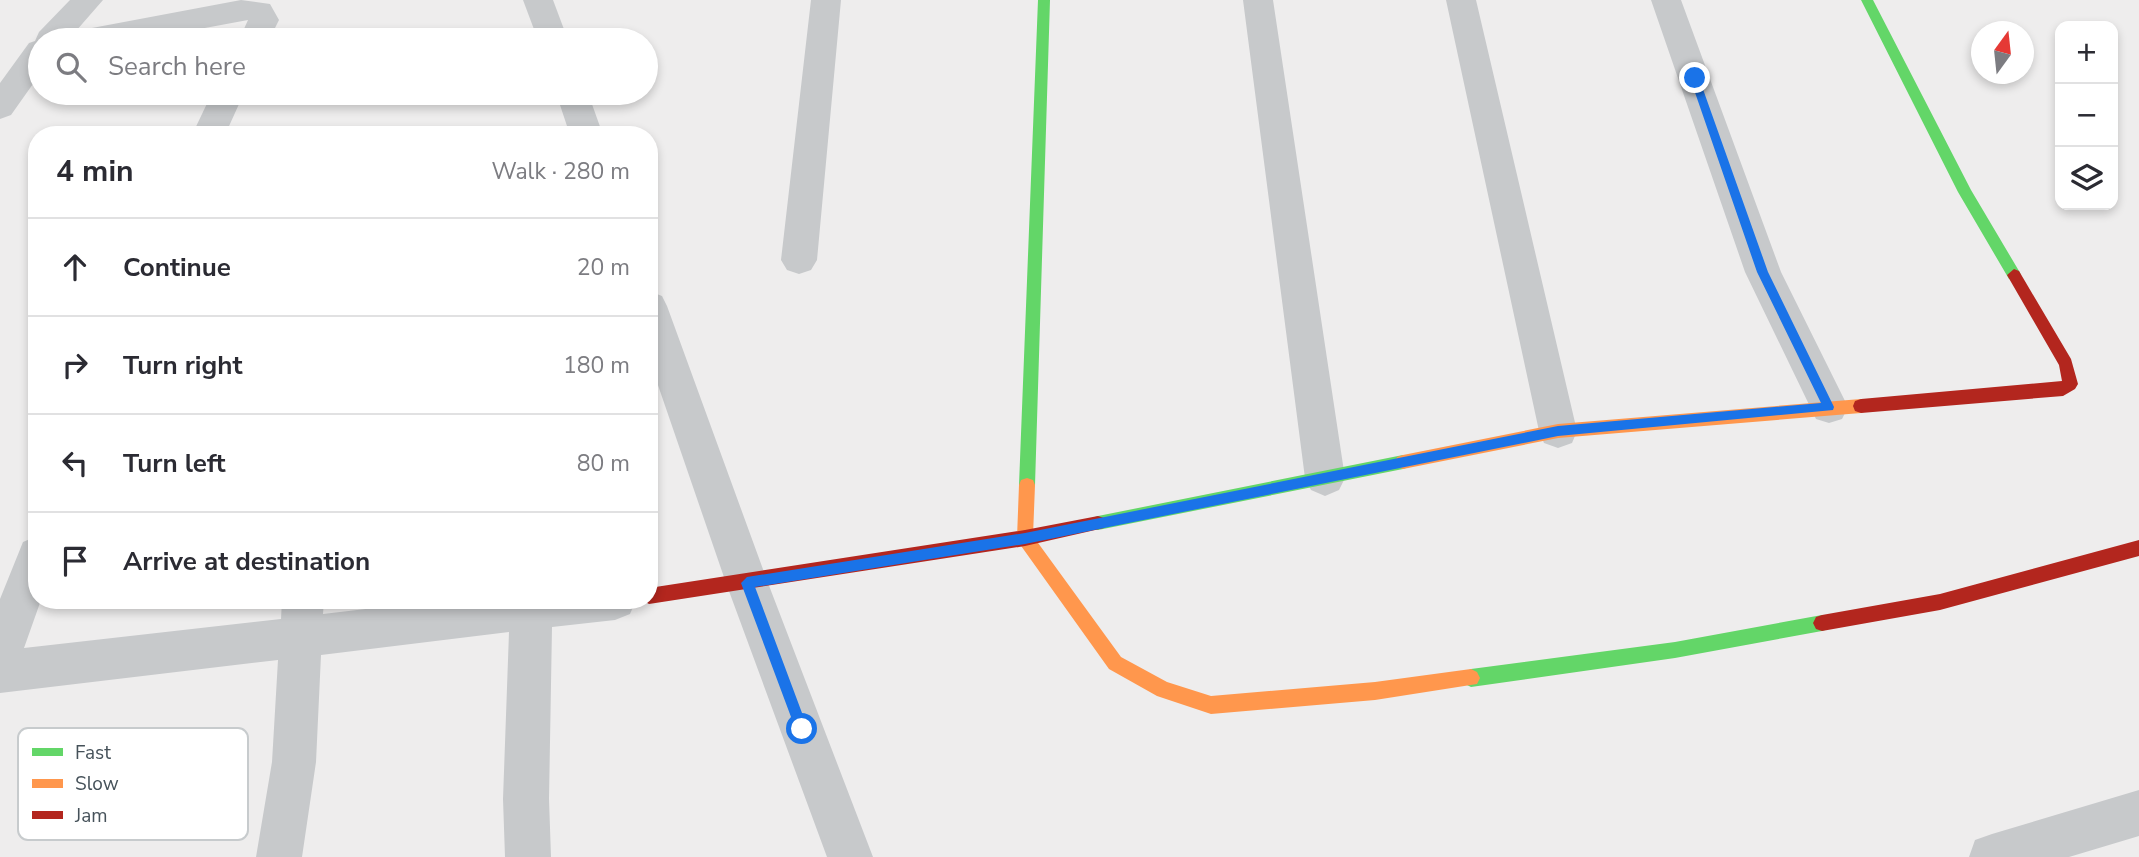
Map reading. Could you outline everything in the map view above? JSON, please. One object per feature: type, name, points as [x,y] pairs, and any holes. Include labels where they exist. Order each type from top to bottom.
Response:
[{"type":"street","points":[[61,28],[88,0]]},
{"type":"street","points":[[538,0],[548,28]]},
{"type":"street","points":[[799,260],[826,0]]},
{"type":"street","points":[[1044,0],[1025,538],[1115,663],[1163,690],[1211,705],[1376,691],[1675,650],[1940,602],[2139,548]]},
{"type":"street","points":[[1258,0],[1325,478]]},
{"type":"street","points":[[1461,0],[1558,431]]},
{"type":"street","points":[[1666,0],[1763,272],[1829,407]]},
{"type":"street","points":[[658,595],[1025,538],[1558,431],[2063,389],[2070,384],[2071,377],[1965,192],[1867,0]]},
{"type":"street","points":[[148,28],[249,9],[260,11],[264,20],[260,28]]},
{"type":"street","points":[[0,52],[28,50]]},
{"type":"street","points":[[0,107],[28,66]]},
{"type":"street","points":[[212,126],[222,105]]},
{"type":"street","points":[[576,105],[584,126]]},
{"type":"street","points":[[658,331],[747,583],[850,857]]},
{"type":"street","points":[[0,656],[28,580]]},
{"type":"street","points":[[0,672],[302,620],[546,609]]},
{"type":"street","points":[[528,857],[526,799],[531,611]]},
{"type":"street","points":[[279,857],[294,762],[302,620]]},
{"type":"street","points":[[2000,856],[2139,813]]},
{"type":"traffic: fast","points":[[1027,485],[1044,0]]},
{"type":"traffic: fast","points":[[1867,0],[1965,192],[2014,275]]},
{"type":"traffic: fast","points":[[1098,523],[1403,462]]},
{"type":"traffic: fast","points":[[1471,678],[1675,650],[1822,623]]},
{"type":"traffic: slow","points":[[1403,462],[1558,431],[1861,406]]},
{"type":"traffic: slow","points":[[1027,485],[1025,538],[1115,663],[1163,690],[1211,705],[1375,691],[1471,678]]},
{"type":"traffic: jam","points":[[1861,406],[2063,389],[2070,384],[2066,364],[2014,275]]},
{"type":"traffic: jam","points":[[658,595],[1025,538],[1098,523]]},
{"type":"traffic: jam","points":[[1822,623],[1940,602],[2139,548]]},
{"type":"route","points":[[802,729],[747,583],[1025,538],[1558,431],[1829,407],[1763,272],[1695,78]]}]
